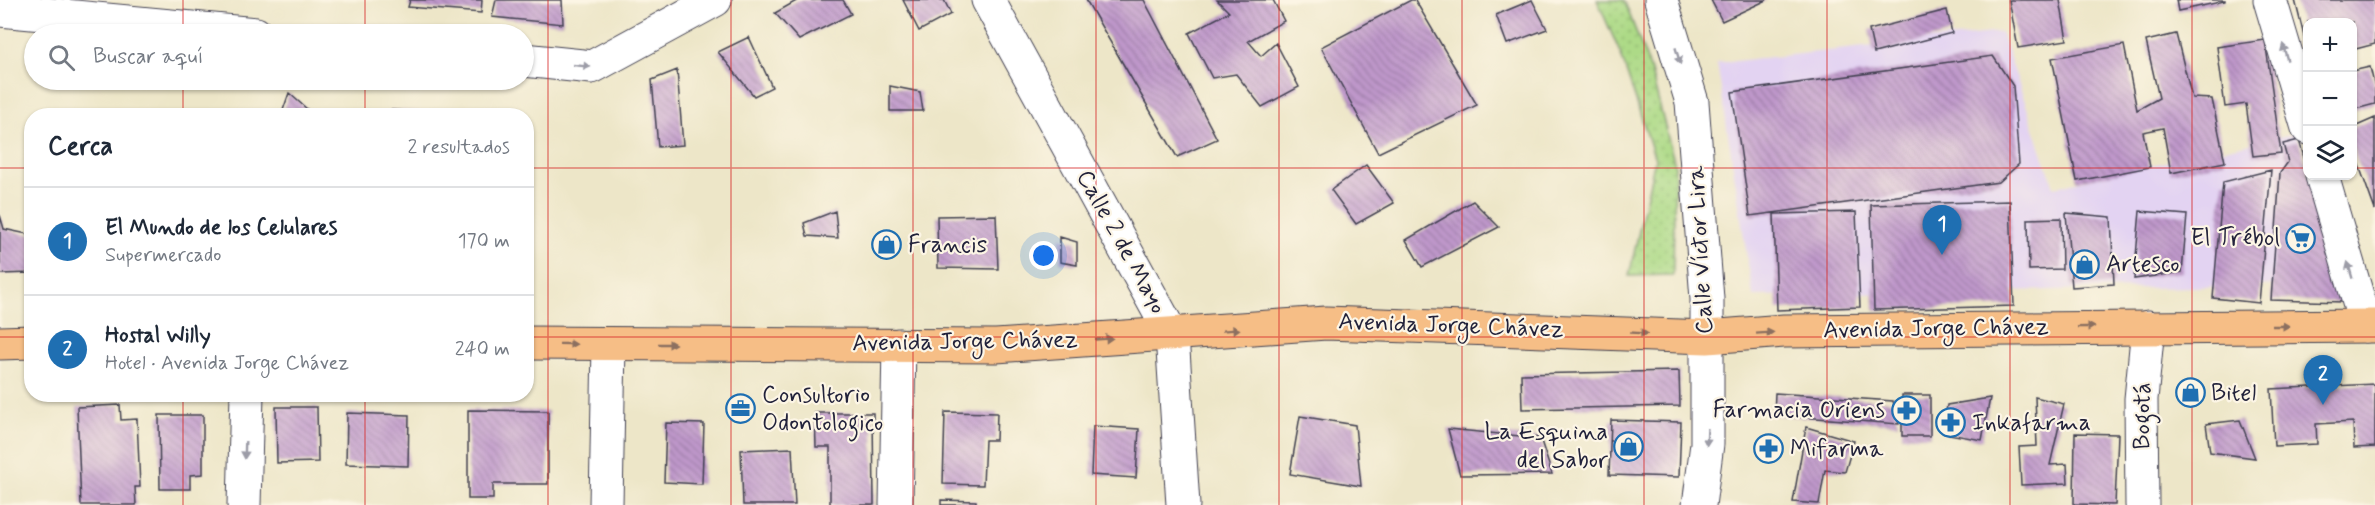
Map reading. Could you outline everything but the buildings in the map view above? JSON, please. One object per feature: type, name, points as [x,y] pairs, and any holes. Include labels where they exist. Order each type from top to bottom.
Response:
[{"type":"main road","name":"Avenida Jorge Chávez","points":[[534,343],[996,346],[1326,323],[1707,337],[1784,332],[2371,326]]},
{"type":"main road","points":[[0,343],[24,342]]},
{"type":"street","points":[[534,61],[592,67],[715,0]]},
{"type":"street","name":"Calle 2 de Mayo","points":[[988,0],[1172,334],[1183,505]]},
{"type":"street","name":"Calle Víctor Lira","points":[[1661,0],[1692,102],[1707,298],[1707,444],[1699,505]]},
{"type":"street","points":[[2270,0],[2306,126]]},
{"type":"street","points":[[0,10],[149,24]]},
{"type":"street","points":[[2323,180],[2371,326]]},
{"type":"street","name":"Bogotá","points":[[2142,505],[2142,399],[2148,327]]},
{"type":"street","points":[[606,505],[609,344]]},
{"type":"street","points":[[896,505],[899,345]]},
{"type":"street","points":[[244,505],[247,402]]},
{"type":"shaded area","points":[[2001,32],[2054,187],[2296,133],[2303,156],[2303,180],[2310,180],[2342,284],[1753,296],[1717,63]]},
{"type":"green space","points":[[1597,0],[1624,0],[1650,68],[1675,165],[1673,275],[1629,276],[1655,159],[1621,55]]},
{"type":"place","name":"El Trébol","points":[[2301,238]]},
{"type":"place","name":"Francis","points":[[887,245]]},
{"type":"place","name":"El Mundo de los Celulares","points":[[1942,255]]},
{"type":"place","name":"Artesco","points":[[2085,264]]},
{"type":"place","name":"Bitel","points":[[2190,393]]},
{"type":"place","name":"Hostal Willy","points":[[2323,405]]},
{"type":"place","name":"Consultorio Odontologico","points":[[741,409]]},
{"type":"place","name":"Farmacia Oriens","points":[[1906,410]]},
{"type":"place","name":"Inkafarma","points":[[1951,423]]},
{"type":"place","name":"La Esquina del Sabor","points":[[1629,446]]},
{"type":"place","name":"Mifarma","points":[[1769,449]]}]
